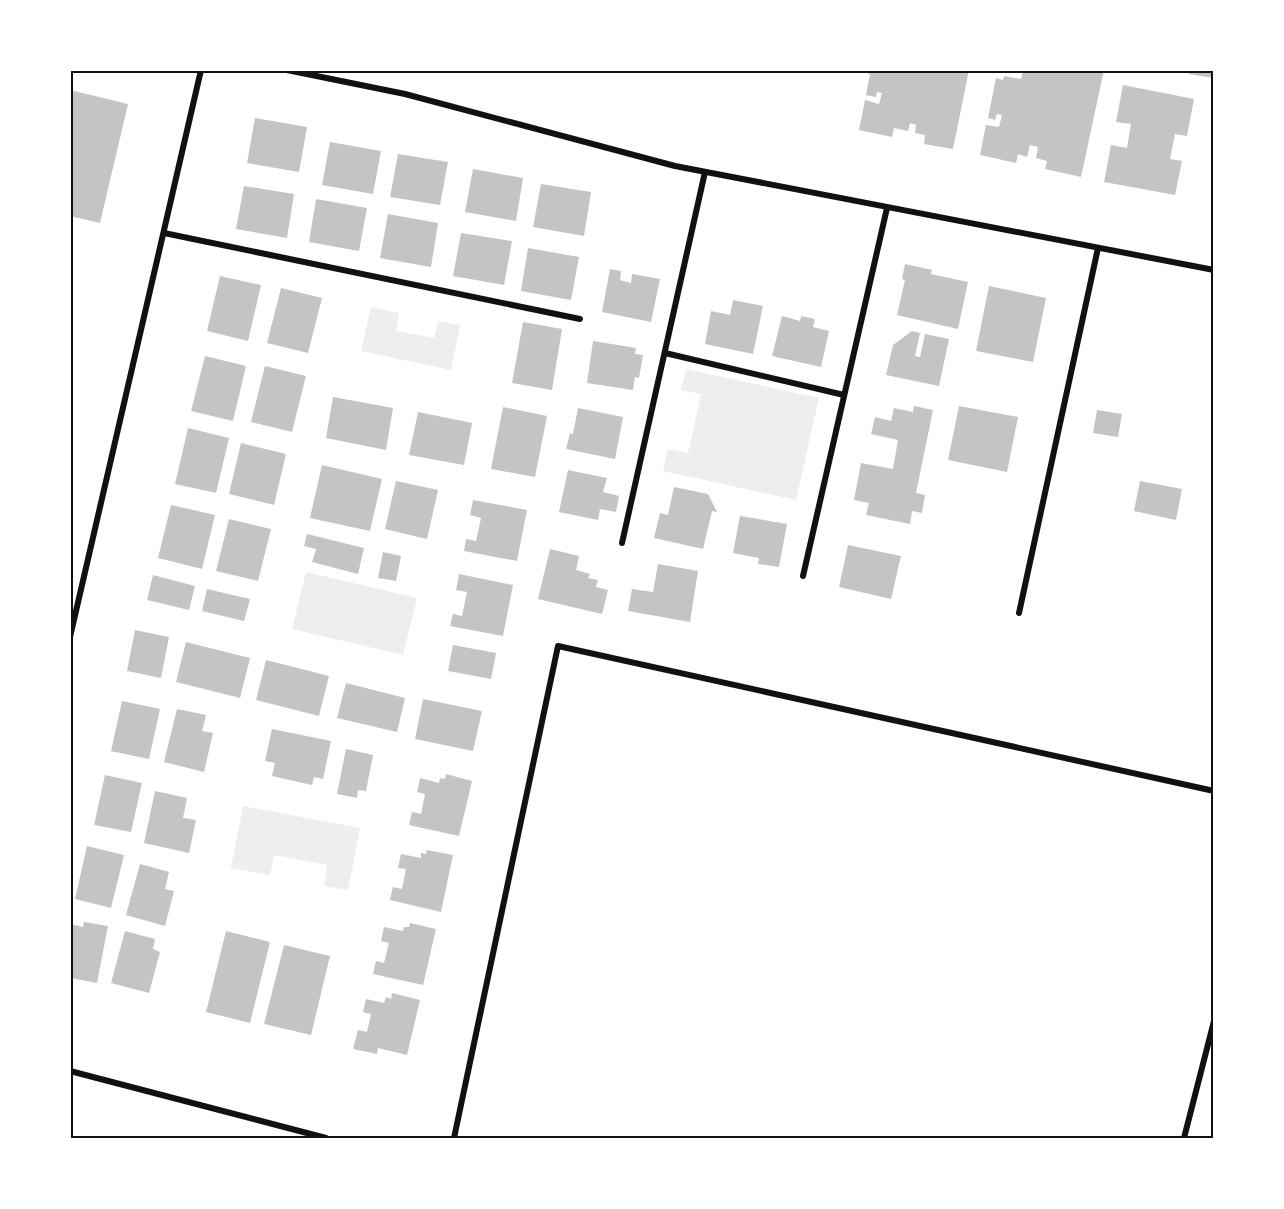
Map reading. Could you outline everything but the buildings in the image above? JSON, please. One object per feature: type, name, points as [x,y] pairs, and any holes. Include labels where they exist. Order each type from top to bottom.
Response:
[{"type":"street","points":[[70,637],[201,70]]},
{"type":"street","points":[[287,70],[405,94],[675,166],[1214,270]]},
{"type":"street","points":[[622,543],[705,172]]},
{"type":"street","points":[[803,576],[887,208]]},
{"type":"street","points":[[164,233],[580,319]]},
{"type":"street","points":[[1019,613],[1098,248]]},
{"type":"street","points":[[665,353],[844,395]]},
{"type":"street","points":[[454,1138],[558,646],[1214,791]]},
{"type":"street","points":[[1184,1138],[1214,1021]]},
{"type":"street","points":[[70,1071],[326,1138]]},
{"type":"shaded area","points":[[371,307],[399,313],[396,331],[434,338],[438,321],[460,325],[451,370],[361,351]]},
{"type":"shaded area","points":[[686,369],[819,398],[796,500],[663,471],[668,449],[688,453],[701,394],[681,390]]},
{"type":"shaded area","points":[[306,572],[417,598],[403,655],[292,629]]},
{"type":"shaded area","points":[[243,806],[360,828],[348,890],[324,886],[327,865],[274,855],[270,875],[231,868]]}]
